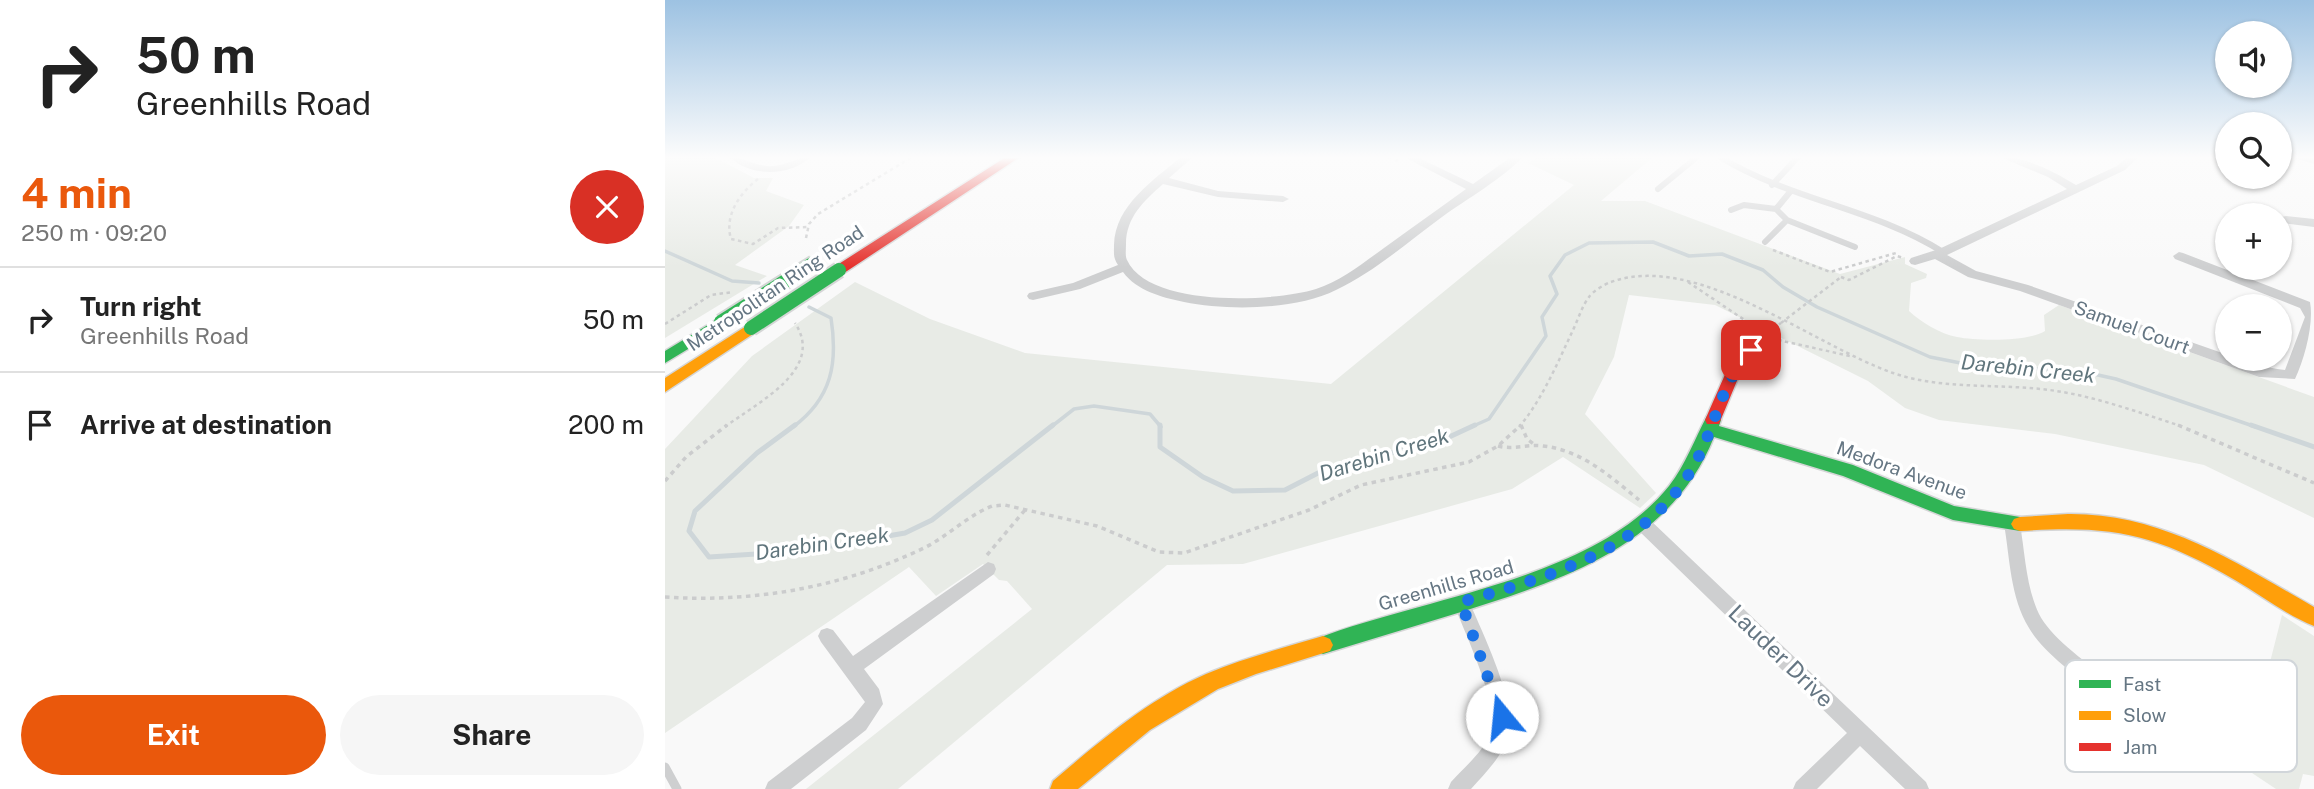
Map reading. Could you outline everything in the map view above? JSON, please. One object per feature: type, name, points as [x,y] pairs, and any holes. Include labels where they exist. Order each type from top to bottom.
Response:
[{"type":"main road","name":"Metropolitan Ring Road","points":[[665,386],[957,194]]},
{"type":"main road","name":"Metropolitan Ring Road","points":[[665,358],[819,259]]},
{"type":"main road","name":"Greenhills Road","points":[[1061,789],[1131,729],[1191,692],[1275,657],[1561,571],[1617,544],[1649,519],[1691,470],[1710,430],[1727,382],[1764,336]]},
{"type":"main road","name":"Medora Avenue","points":[[1710,430],[1847,471],[1953,513],[2012,524],[2098,522],[2147,531],[2202,555],[2314,617]]},
{"type":"street","points":[[1149,194],[1125,220],[1118,241],[1125,267],[1147,286],[1175,297],[1235,303],[1294,300],[1324,291],[1351,276],[1467,194]]},
{"type":"street","points":[[1217,194],[1283,198]]},
{"type":"street","points":[[1915,261],[1939,253],[2065,194]]},
{"type":"street","points":[[2292,221],[2314,223]]},
{"type":"street","name":"Samuel Court","points":[[1939,253],[1972,274],[2024,288],[2263,373],[2290,375],[2311,317],[2305,305],[2179,256]]},
{"type":"street","points":[[1033,296],[1076,286],[1125,267]]},
{"type":"street","name":"Lauder Drive","points":[[1649,519],[1860,733],[1919,789]]},
{"type":"street","points":[[2012,524],[2027,603],[2043,635],[2072,660]]},
{"type":"street","points":[[852,667],[988,569]]},
{"type":"street","points":[[1458,789],[1491,750],[1502,726],[1498,703],[1461,602]]},
{"type":"street","points":[[775,789],[869,715],[874,704],[873,695],[827,636]]},
{"type":"street","points":[[1803,789],[1860,733]]},
{"type":"lane","points":[[1776,209],[1789,194]]},
{"type":"lane","points":[[1796,194],[1871,215],[1909,231],[1939,253]]},
{"type":"lane","points":[[1731,210],[1744,205],[1776,209],[1787,220],[1855,247]]},
{"type":"lane","points":[[1765,242],[1787,220]]},
{"type":"lane","points":[[665,767],[677,789]]},
{"type":"path","points":[[741,194],[729,236],[740,243],[753,244],[778,228],[808,227]]},
{"type":"path","points":[[806,238],[808,227],[834,203],[850,194]]},
{"type":"path","points":[[1765,242],[1765,247],[1830,272],[1896,253],[1897,256],[1915,261]]},
{"type":"path","points":[[1781,323],[1841,277],[1849,280],[1897,256]]},
{"type":"path","points":[[665,597],[715,600],[830,582],[926,547],[992,506],[1005,505],[1097,526],[1159,552],[1184,553],[1300,514],[1361,485],[1469,462],[1498,446],[1521,425],[1552,373],[1590,295],[1611,282],[1625,278],[1685,281],[1733,294],[1851,356]]},
{"type":"path","points":[[1685,281],[1749,325],[1767,331],[1764,336],[1851,356],[1912,378],[2043,389],[2101,401],[2193,430],[2314,483]]},
{"type":"path","points":[[665,324],[711,295],[733,292]]},
{"type":"path","points":[[665,481],[686,457],[795,373],[803,359],[802,331],[789,319]]},
{"type":"path","points":[[1521,425],[1527,439],[1535,445]]},
{"type":"path","points":[[1498,446],[1506,448],[1535,445],[1580,456],[1603,470],[1649,519]]},
{"type":"shaded area","points":[[665,194],[774,194],[804,205],[789,226],[735,265],[767,276],[665,338]]},
{"type":"shaded area","points":[[1563,194],[1609,194],[1601,201],[1645,201],[1840,274],[1905,257],[1905,264],[1927,274],[1926,278],[1911,283],[1909,311],[1944,333],[1989,340],[2037,335],[2045,331],[2044,315],[2059,305],[2215,361],[2215,371],[2242,371],[2314,397],[2314,518],[2204,465],[2055,434],[1939,420],[1905,408],[1868,381],[1715,305],[1629,295],[1614,357],[1585,414],[1656,493],[1640,508],[1563,457],[1512,489],[1243,564],[1167,565],[898,789],[806,789],[1032,609],[1007,581],[999,580],[983,564],[936,596],[909,567],[665,733],[665,449],[752,356],[855,282],[930,319],[1025,353],[1331,384]]},
{"type":"shaded area","points":[[2282,615],[2314,636],[2314,776],[2303,774],[2299,789],[2276,789],[2250,772],[2297,772],[2297,660],[2271,660]]},
{"type":"waterway","name":"Darebin Creek","points":[[1471,427],[1489,419],[1546,336],[1542,317],[1557,294],[1550,276],[1565,255],[1589,243],[1653,242],[1689,256],[1722,254],[1763,270],[1783,287],[1817,307],[1930,357],[1976,366],[2080,371],[2116,379],[2256,427]]},
{"type":"waterway","name":"Darebin Creek","points":[[665,251],[732,281],[759,283]]},
{"type":"waterway","name":"Darebin Creek","points":[[793,427],[806,416],[824,392],[832,365],[831,318],[809,307]]},
{"type":"waterway","name":"Darebin Creek","points":[[1051,427],[1074,409],[1094,406],[1150,414],[1160,426]]},
{"type":"waterway","name":"Darebin Creek","points":[[795,425],[757,453],[695,511],[689,531],[709,557],[802,551],[905,533],[932,520],[1053,425]]},
{"type":"waterway","name":"Darebin Creek","points":[[1160,426],[1160,447],[1203,477],[1233,491],[1285,490],[1320,472],[1447,438],[1475,425]]},
{"type":"waterway","name":"Darebin Creek","points":[[2251,425],[2314,447]]},
{"type":"traffic: fast","points":[[721,322],[814,263]]},
{"type":"traffic: fast","points":[[751,328],[839,270]]},
{"type":"traffic: fast","points":[[665,358],[721,322]]},
{"type":"traffic: fast","points":[[1323,645],[1538,578],[1613,543],[1645,520],[1674,492],[1697,459],[1713,420]]},
{"type":"traffic: fast","points":[[1710,430],[1847,470],[1953,513],[2020,524]]},
{"type":"traffic: slow","points":[[665,386],[751,328]]},
{"type":"traffic: slow","points":[[2020,524],[2068,521],[2116,524],[2142,529],[2194,549],[2314,617]]},
{"type":"traffic: slow","points":[[1061,789],[1121,739],[1188,694],[1246,668],[1323,645]]},
{"type":"traffic: jam","points":[[839,270],[957,194]]},
{"type":"traffic: jam","points":[[1713,420],[1732,374],[1764,336]]},
{"type":"route","points":[[1502,717],[1461,602],[1535,581],[1583,562],[1617,544],[1643,524],[1677,491],[1691,470],[1710,430],[1727,382],[1751,350]]}]
